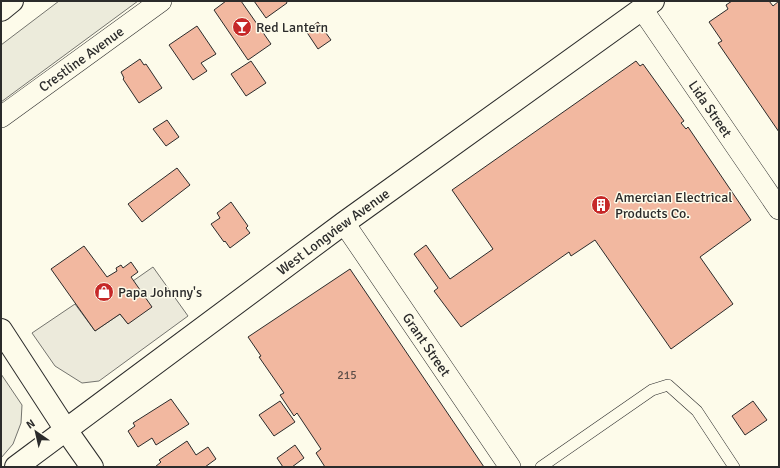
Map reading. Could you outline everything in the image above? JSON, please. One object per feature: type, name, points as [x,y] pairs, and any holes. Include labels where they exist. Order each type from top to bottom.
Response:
[{"type":"main road","points":[[1,10],[12,1]]},
{"type":"main road","name":"West Longview Avenue","points":[[16,467],[344,222],[648,5]]},
{"type":"main road","points":[[1,330],[92,467]]},
{"type":"street","name":"Crestline Avenue","points":[[1,117],[161,1]]},
{"type":"street","name":"Lida Street","points":[[648,5],[779,209]]},
{"type":"street","name":"Grant Street","points":[[344,222],[510,467]]},
{"type":"lane","points":[[541,467],[652,390],[668,385],[697,412],[734,467]]},
{"type":"shaded area","points":[[59,1],[138,1],[1,102],[1,45]]},
{"type":"shaded area","points":[[153,267],[188,316],[99,381],[82,383],[55,366],[32,333],[75,304],[95,331],[120,314],[128,324],[133,281]]},
{"type":"shaded area","points":[[1,374],[22,405],[21,423],[13,444],[1,458]]},
{"type":"building","name":"Red Lantern","points":[[226,1],[241,1],[271,44],[248,60],[214,10]]},
{"type":"building","points":[[254,1],[286,1],[287,3],[266,18]]},
{"type":"building","points":[[732,1],[769,1],[773,6],[779,1],[779,132],[718,43],[722,41],[709,22],[728,9],[726,5]]},
{"type":"building","points":[[318,22],[331,40],[318,49],[306,31]]},
{"type":"building","points":[[197,26],[216,54],[201,63],[207,71],[193,80],[169,45]]},
{"type":"building","points":[[140,59],[144,65],[146,64],[162,88],[139,103],[123,79],[124,78],[121,72]]},
{"type":"building","points":[[251,61],[266,83],[246,96],[231,74]]},
{"type":"building","name":"Amercian Electrical Products Co.","points":[[636,61],[640,66],[643,64],[684,121],[681,123],[686,129],[688,127],[751,220],[700,257],[733,304],[671,349],[595,240],[571,256],[569,252],[461,327],[434,291],[438,288],[414,254],[426,245],[450,279],[493,249],[452,190]]},
{"type":"building","points":[[167,120],[179,137],[166,146],[153,129]]},
{"type":"building","points":[[177,168],[190,185],[142,222],[128,204]]},
{"type":"building","points":[[231,202],[248,226],[246,228],[250,233],[230,248],[211,224],[220,218],[217,213]]},
{"type":"building","name":"Papa Johnny's","points":[[84,246],[107,277],[117,271],[116,268],[121,265],[123,268],[131,262],[138,272],[131,277],[152,307],[128,324],[120,314],[95,331],[51,269]]},
{"type":"building","points":[[350,269],[484,467],[325,467],[316,453],[321,449],[297,413],[294,416],[280,395],[284,393],[259,357],[261,356],[248,337]]},
{"type":"building","points":[[171,399],[189,424],[156,445],[152,438],[138,447],[128,431],[135,426],[133,423]]},
{"type":"building","points":[[280,401],[295,422],[274,436],[259,415]]},
{"type":"building","points":[[753,401],[767,420],[745,435],[732,416]]},
{"type":"building","points":[[187,441],[196,455],[208,447],[216,459],[205,467],[155,467],[161,462],[159,460]]},
{"type":"building","points":[[295,445],[304,458],[292,467],[283,467],[277,458]]},
{"type":"place","name":"Red Lantern","points":[[242,27]]},
{"type":"place","name":"Amercian Electrical Products Co.","points":[[601,205]]},
{"type":"place","name":"Papa Johnny's","points":[[104,292]]}]
